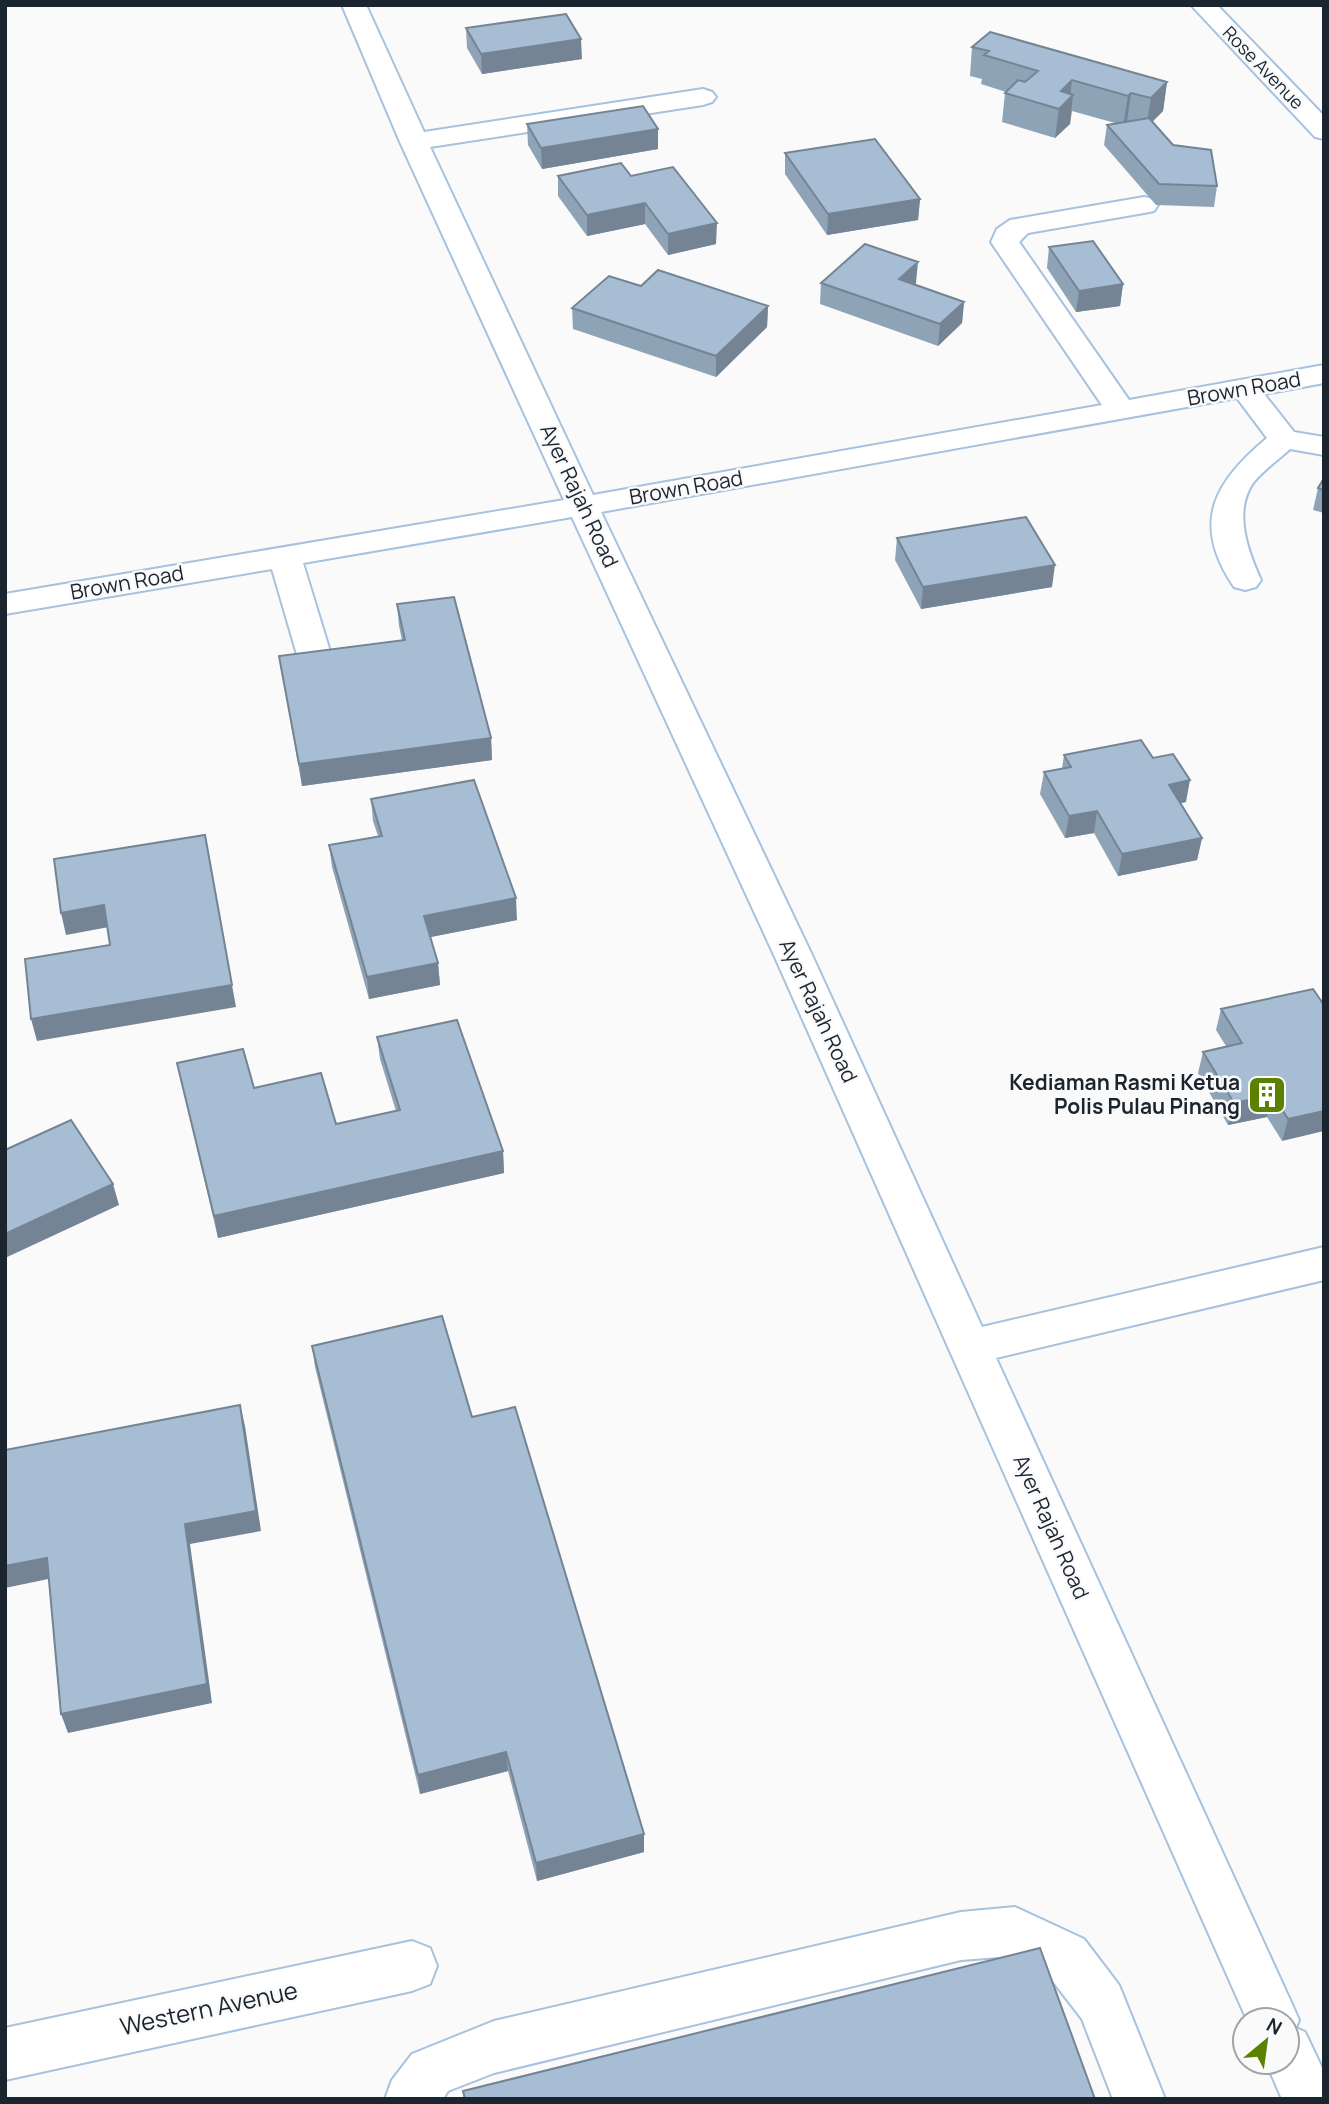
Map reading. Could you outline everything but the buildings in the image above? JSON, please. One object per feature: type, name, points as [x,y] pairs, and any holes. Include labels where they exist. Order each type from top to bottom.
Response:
[{"type":"street","name":"Ayer Rajah Road","points":[[354,5],[413,142],[584,506],[970,1347],[1267,2006]]},
{"type":"street","name":"Rose Avenue","points":[[1203,5],[1324,131]]},
{"type":"street","points":[[413,142],[703,96]]},
{"type":"street","points":[[1121,410],[1005,242],[1007,235],[1020,226],[1144,205]]},
{"type":"street","name":"Brown Road","points":[[5,604],[584,506],[1324,374]]},
{"type":"street","points":[[1245,388],[1284,439],[1324,446]]},
{"type":"street","points":[[1245,580],[1234,556],[1227,516],[1236,485],[1284,439]]},
{"type":"street","points":[[285,557],[316,658]]},
{"type":"street","points":[[970,1347],[1324,1263]]},
{"type":"street","points":[[411,2099],[430,2072],[494,2047],[961,1936],[1015,1931],[1066,1957],[1101,2003],[1139,2099]]},
{"type":"street","name":"Western Avenue","points":[[5,2054],[412,1966]]},
{"type":"street","points":[[1299,2076],[1309,2099]]},
{"type":"place","name":"Kediaman Rasmi Ketua Polis Pulau Pinang","points":[[1267,1095]]}]
